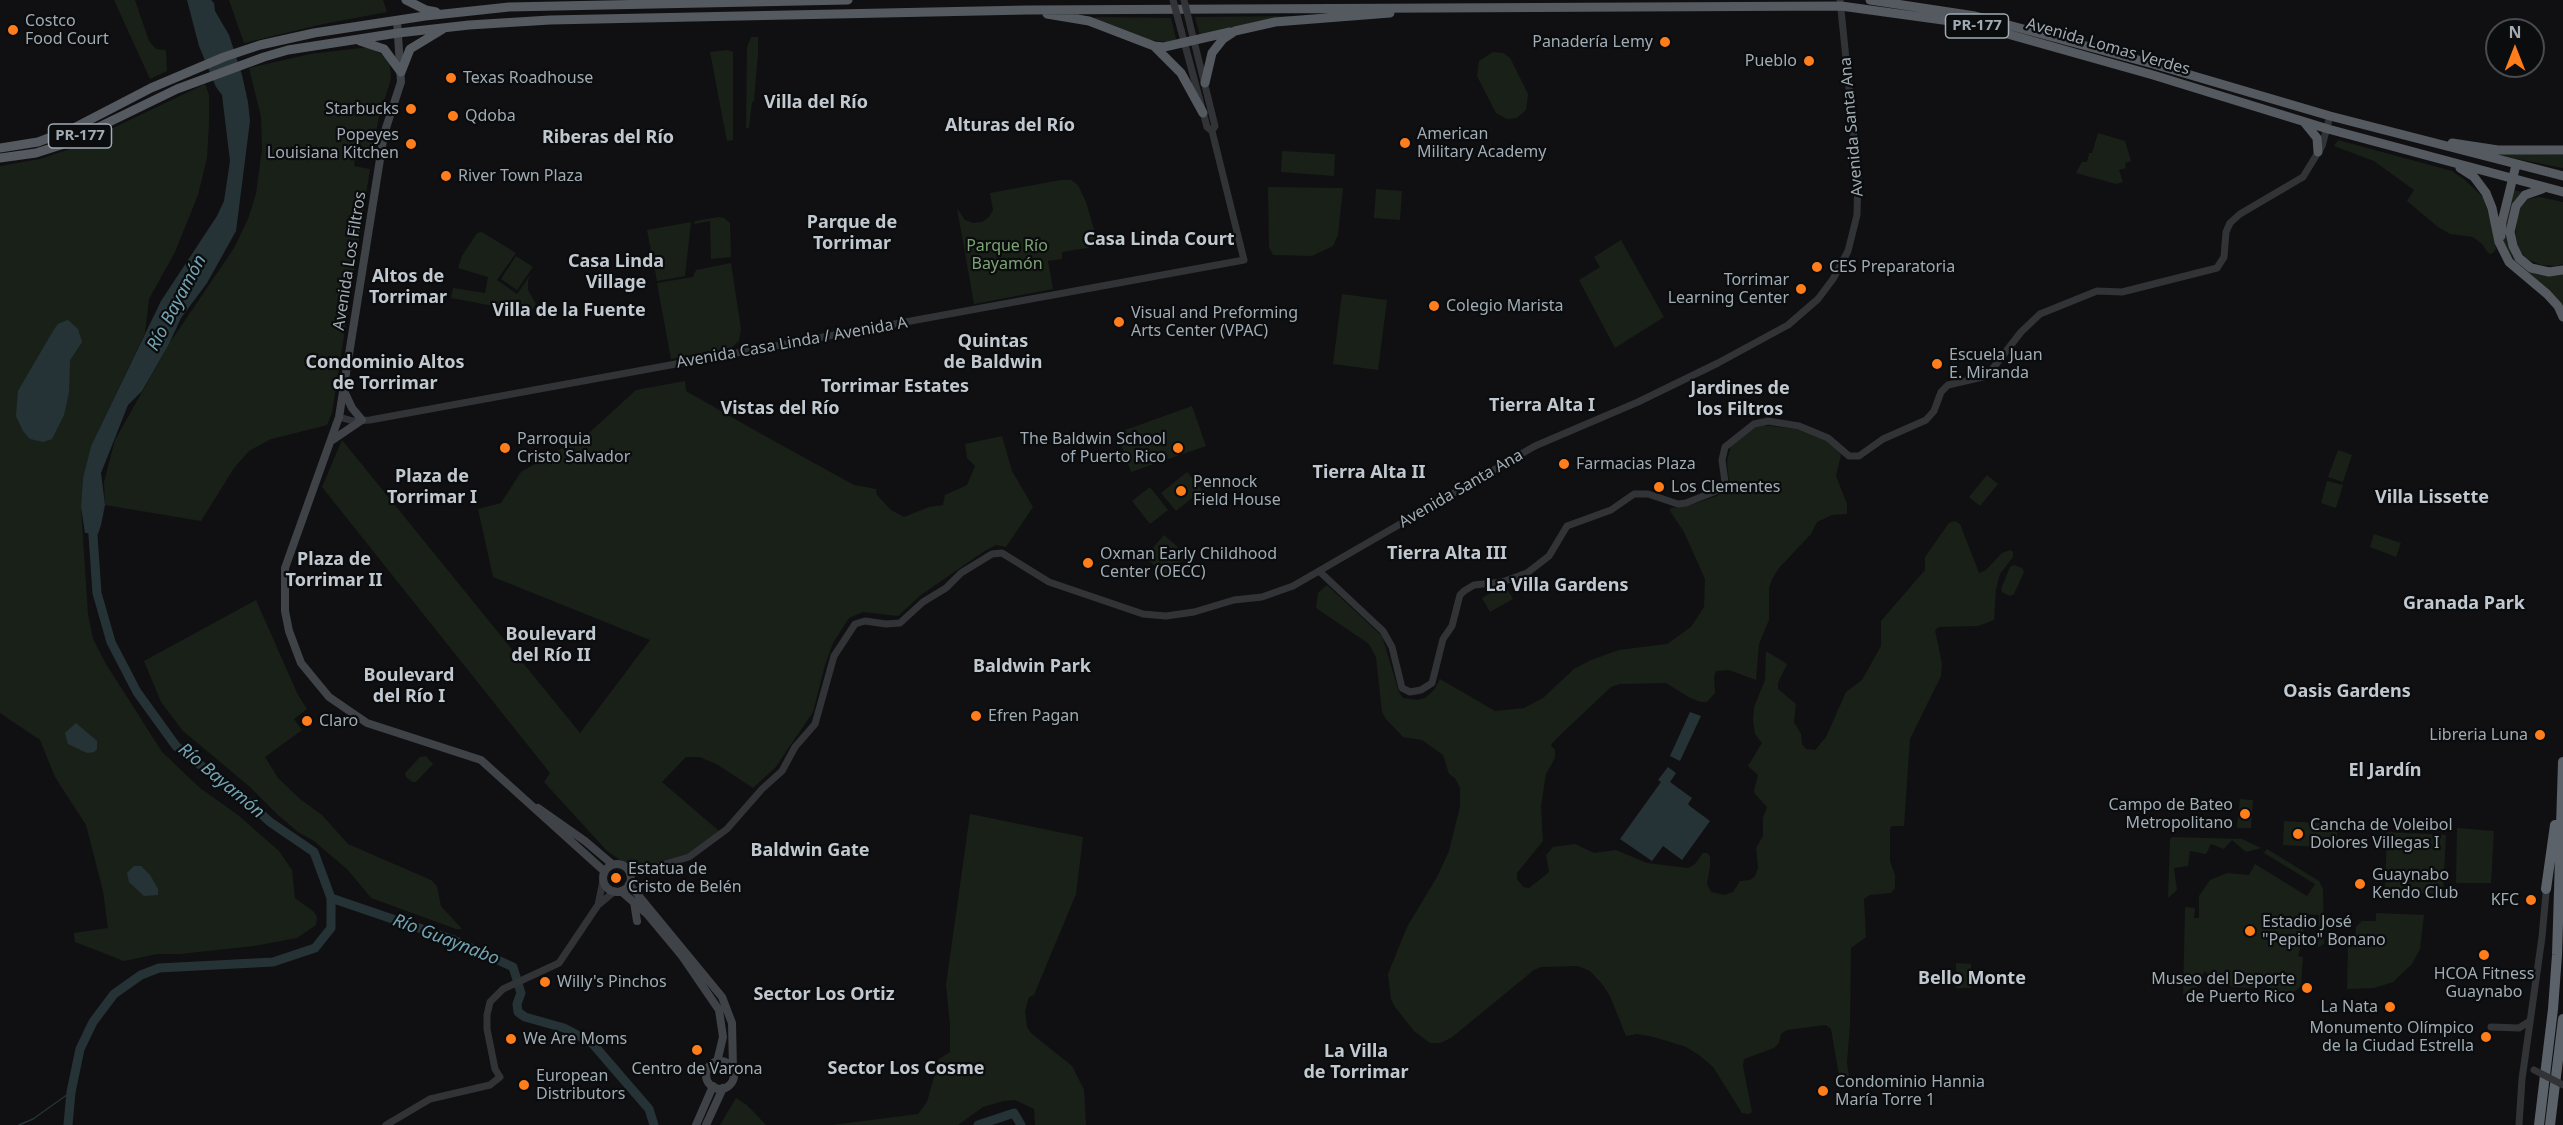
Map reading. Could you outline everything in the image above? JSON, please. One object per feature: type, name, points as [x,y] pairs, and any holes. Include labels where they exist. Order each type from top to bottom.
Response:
[{"type":"highway","points":[[406,0],[426,10],[444,14]]},
{"type":"highway","points":[[730,3],[744,0]]},
{"type":"highway","name":"PR-177","points":[[0,148],[38,142],[70,130],[186,72],[260,45],[314,33],[509,7],[848,0]]},
{"type":"highway","name":"Avenida Lomas Verdes","points":[[1870,0],[1975,16],[2330,116],[2563,176]]},
{"type":"highway","name":"Avenida Lomas Verdes","points":[[0,158],[36,153],[64,144],[155,99],[218,72],[264,57],[355,39],[444,28],[550,20],[1027,10],[1841,3],[1972,24],[2328,129],[2563,192]]},
{"type":"highway","points":[[1027,10],[1089,21],[1154,46],[1173,47],[1275,22],[1379,14],[1421,8]]},
{"type":"highway","points":[[401,72],[410,50],[444,28]]},
{"type":"highway","points":[[1205,83],[1212,53],[1222,39],[1235,31]]},
{"type":"highway","points":[[355,39],[384,49],[401,72]]},
{"type":"highway","points":[[1154,46],[1181,73],[1203,113]]},
{"type":"highway","points":[[2300,119],[2313,131],[2319,144],[2318,152]]},
{"type":"highway","points":[[2428,141],[2498,150],[2563,150]]},
{"type":"highway","points":[[2450,163],[2474,177],[2486,193],[2502,249],[2513,266],[2552,299],[2563,317]]},
{"type":"highway","points":[[2502,249],[2502,222],[2516,165]]},
{"type":"highway","points":[[2546,188],[2528,193],[2516,206],[2510,232],[2512,246],[2519,258],[2531,268],[2549,272],[2563,270]]},
{"type":"highway","points":[[2538,1125],[2553,1009],[2557,955],[2563,762]]},
{"type":"highway","points":[[2546,891],[2556,806],[2562,784]]},
{"type":"highway","points":[[2550,1125],[2563,1019]]},
{"type":"main road","name":"Avenida Los Filtros","points":[[398,20],[400,82],[384,134],[344,391],[339,417],[285,568],[286,619],[301,663],[329,697],[368,723],[474,757],[496,771],[604,871]]},
{"type":"main road","points":[[330,442],[362,420],[352,408],[344,391]]},
{"type":"main road","name":"Avenida Los Filtros","points":[[522,797],[585,841],[612,864]]},
{"type":"main road","points":[[706,1125],[723,1088],[733,1080],[732,1023],[722,997],[629,884],[630,874],[624,865],[612,864],[604,871],[603,881],[607,888],[618,891],[634,902],[682,956],[719,1010],[723,1037],[717,1062]]},
{"type":"main road","points":[[618,891],[629,884]]},
{"type":"main road","points":[[634,902],[637,921]]},
{"type":"main road","points":[[723,1088],[713,1086],[706,1075],[710,1065],[725,1062],[733,1069]]},
{"type":"main road","points":[[696,1125],[713,1086]]},
{"type":"street","points":[[1173,0],[1181,30],[1189,42],[1205,83],[1215,126],[1212,131],[1207,127],[1203,113],[1189,42],[1191,29],[1184,0]]},
{"type":"street","name":"Avenida Santa Ana","points":[[630,874],[689,857],[727,829],[762,789],[782,771],[795,747],[815,724],[834,656],[855,624],[865,621],[885,624],[900,623],[923,602],[946,588],[961,573],[993,554],[1002,553],[1049,582],[1143,614],[1166,616],[1194,612],[1234,600],[1262,597],[1293,586],[1536,446],[1675,384],[1788,325],[1826,289],[1848,251],[1859,201],[1841,3]]},
{"type":"street","points":[[1319,571],[1383,631],[1392,647],[1402,688],[1410,692],[1421,690],[1431,683],[1441,645],[1452,626],[1460,595],[1464,591],[1474,585],[1502,582],[1527,573],[1549,556],[1562,533],[1573,523],[1611,510],[1634,494],[1648,494],[1678,504],[1720,489],[1725,482],[1722,460],[1725,447],[1744,430],[1760,422],[1786,423],[1817,432],[1834,442],[1849,456],[1859,456],[1883,440],[1926,420],[1934,411],[1941,392],[1948,385],[1987,376],[2021,332],[2040,314],[2097,291],[2122,292],[2217,268],[2224,257],[2226,232],[2230,223],[2240,214],[2302,177],[2318,152],[2328,129],[2330,116]]},
{"type":"street","name":"Avenida Casa Linda / Avenida A","points":[[339,417],[362,420],[694,362],[1244,260],[1212,131]]},
{"type":"street","points":[[598,905],[603,881]]},
{"type":"street","points":[[386,1125],[430,1099],[490,1085],[500,1077],[495,1069],[487,1015],[492,998],[503,989],[559,963],[598,905],[618,891]]},
{"type":"street","points":[[2518,1125],[2546,891]]},
{"type":"street","points":[[2491,1027],[2519,1028],[2530,1021]]},
{"type":"street","points":[[2524,1065],[2563,1085]]},
{"type":"green space","points":[[114,0],[135,0],[149,41],[156,49],[166,50],[167,71],[150,79]]},
{"type":"green space","points":[[229,0],[383,0],[387,12],[323,24],[244,43]]},
{"type":"green space","points":[[1297,16],[1255,22],[1200,36],[1195,17]]},
{"type":"green space","points":[[1095,17],[1171,18],[1177,43],[1149,40],[1095,19]]},
{"type":"green space","points":[[751,37],[758,37],[758,54],[754,101],[749,128],[746,128],[747,47]]},
{"type":"green space","points":[[369,47],[386,57],[390,65],[391,79],[379,117],[371,159],[356,156],[354,166],[370,169],[332,413],[327,425],[271,439],[249,451],[234,468],[201,521],[105,505],[104,482],[115,440],[169,344],[234,248],[248,219],[256,194],[262,149],[261,117],[249,68],[310,54]]},
{"type":"green space","points":[[728,50],[733,52],[733,140],[727,141],[710,52]]},
{"type":"green space","points":[[1493,52],[1503,53],[1510,58],[1528,94],[1526,110],[1517,118],[1507,119],[1496,113],[1477,76],[1479,61]]},
{"type":"green space","points":[[205,84],[209,95],[207,158],[198,195],[175,252],[149,299],[145,333],[91,446],[83,478],[81,507],[88,614],[93,639],[106,664],[162,752],[200,788],[238,815],[279,851],[292,870],[295,898],[314,912],[317,917],[316,925],[297,938],[254,946],[180,954],[157,954],[124,961],[75,942],[74,933],[108,928],[103,891],[86,825],[55,777],[40,740],[0,713],[0,166],[40,159],[67,150]]},
{"type":"green space","points":[[2098,133],[2125,141],[2131,161],[2125,163],[2126,168],[2119,170],[2123,182],[2116,184],[2076,173],[2082,162],[2087,162],[2089,153],[2092,153]]},
{"type":"green space","points":[[2338,140],[2452,171],[2484,198],[2493,228],[2496,249],[2489,254],[2473,237],[2450,234],[2438,227],[2407,201],[2414,190],[2374,161],[2334,146]]},
{"type":"green space","points":[[1282,151],[1335,154],[1334,176],[1281,172]]},
{"type":"green space","points":[[2493,152],[2563,155],[2563,168],[2492,154]]},
{"type":"green space","name":"Parque Río Bayamón","points":[[1071,180],[1078,185],[1086,202],[1099,246],[1062,252],[1062,259],[1048,261],[1053,289],[974,304],[957,208],[965,220],[973,223],[982,222],[993,210],[990,193]]},
{"type":"green space","points":[[1268,187],[1343,188],[1338,235],[1333,246],[1312,256],[1273,255],[1269,247]]},
{"type":"green space","points":[[1376,189],[1402,191],[1400,220],[1374,218]]},
{"type":"green space","points":[[2513,190],[2524,192],[2509,246],[2513,258],[2538,275],[2563,274],[2563,311],[2520,270],[2504,247],[2503,239]]},
{"type":"green space","points":[[2540,197],[2563,202],[2563,264],[2557,266],[2541,265],[2527,259],[2519,249],[2515,238],[2518,210],[2528,199]]},
{"type":"green space","points":[[719,217],[730,223],[731,257],[711,259],[710,221],[694,224],[695,221]]},
{"type":"green space","points":[[691,222],[685,276],[657,281],[647,230]]},
{"type":"green space","points":[[482,232],[516,253],[497,280],[517,294],[531,274],[528,280],[528,290],[536,304],[530,313],[451,298],[453,288],[485,293],[488,277],[458,268],[462,256],[477,233]]},
{"type":"green space","points":[[1621,240],[1664,317],[1615,348],[1579,280],[1600,267],[1594,257]]},
{"type":"green space","points":[[516,256],[533,267],[517,290],[501,279]]},
{"type":"green space","points":[[731,263],[741,329],[739,341],[731,348],[671,359],[657,283],[693,277],[696,270]]},
{"type":"green space","points":[[1342,294],[1387,300],[1378,370],[1333,364]]},
{"type":"green space","points":[[685,381],[686,391],[756,431],[854,485],[876,489],[877,495],[891,510],[904,517],[929,507],[943,505],[945,495],[967,485],[975,466],[967,458],[965,444],[1002,436],[1012,471],[1033,507],[1006,547],[996,545],[983,552],[921,595],[898,616],[863,612],[849,618],[833,643],[813,712],[775,768],[753,788],[718,765],[700,757],[686,757],[662,782],[719,831],[688,854],[633,869],[607,851],[544,782],[550,773],[322,487],[342,440],[580,733],[650,640],[493,577],[478,509],[501,503],[521,472],[590,432],[636,390]]},
{"type":"green space","points":[[1192,406],[1206,446],[1131,472],[1117,433]]},
{"type":"green space","points":[[1762,425],[1802,430],[1825,440],[1834,447],[1841,455],[1836,476],[1847,504],[1847,514],[1832,515],[1817,522],[1811,534],[1779,568],[1772,579],[1769,588],[1769,620],[1759,644],[1756,680],[1729,670],[1716,671],[1715,693],[1707,702],[1690,698],[1666,683],[1620,684],[1611,687],[1557,738],[1551,745],[1555,750],[1555,758],[1546,774],[1541,806],[1543,841],[1517,873],[1517,879],[1523,887],[1529,888],[1549,872],[1546,855],[1553,847],[1575,844],[1594,853],[1616,850],[1647,863],[1688,868],[1694,865],[1703,853],[1707,853],[1710,856],[1710,866],[1707,884],[1711,892],[1725,895],[1733,892],[1740,881],[1750,880],[1755,876],[1758,868],[1756,848],[1763,836],[1763,818],[1767,807],[1755,794],[1758,775],[1748,766],[1762,743],[1755,734],[1753,720],[1754,707],[1765,680],[1766,651],[1787,664],[1778,683],[1778,689],[1796,704],[1794,722],[1801,734],[1802,744],[1806,749],[1815,750],[1826,737],[1846,692],[1862,680],[1881,646],[1881,621],[1925,570],[1925,557],[1949,523],[1955,521],[1960,524],[1979,573],[1986,570],[2002,553],[2010,550],[2013,552],[2013,557],[2000,574],[1996,589],[1994,620],[1978,626],[1939,627],[1935,630],[1942,664],[1941,676],[1910,739],[1904,826],[1892,826],[1890,829],[1890,861],[1895,875],[1895,888],[1891,893],[1870,895],[1864,899],[1866,937],[1851,948],[1847,1063],[1849,1076],[1840,1081],[1831,1029],[1826,1025],[1787,1030],[1781,1034],[1779,1043],[1774,1048],[1744,1059],[1743,1066],[1752,1112],[1742,1113],[1713,1067],[1699,1055],[1686,1047],[1654,1037],[1637,1034],[1626,1036],[1610,996],[1603,985],[1590,971],[1578,966],[1541,967],[1534,970],[1451,1038],[1440,1043],[1430,1043],[1414,1031],[1395,1007],[1391,999],[1388,974],[1407,927],[1437,877],[1449,851],[1460,807],[1460,788],[1455,778],[1449,774],[1443,755],[1422,740],[1403,737],[1386,719],[1382,712],[1376,657],[1369,644],[1316,608],[1318,593],[1327,585],[1382,636],[1399,692],[1403,698],[1417,700],[1425,698],[1434,690],[1440,679],[1495,711],[1524,708],[1543,698],[1574,669],[1591,660],[1619,650],[1667,644],[1691,627],[1704,607],[1705,579],[1684,532],[1670,511],[1671,508],[1694,504],[1717,496],[1724,490],[1729,481],[1727,462],[1731,446],[1755,427]]},
{"type":"green space","points":[[2338,450],[2352,455],[2343,482],[2328,477]]},
{"type":"green space","name":"Pennock Field House","points":[[1187,472],[1202,490],[1176,511],[1161,493]]},
{"type":"green space","points":[[1987,475],[1998,484],[1980,506],[1969,497]]},
{"type":"green space","points":[[2327,481],[2343,485],[2336,508],[2321,503]]},
{"type":"green space","points":[[1150,487],[1168,510],[1150,524],[1132,501]]},
{"type":"green space","points":[[2374,534],[2401,543],[2396,557],[2370,547]]},
{"type":"green space","points":[[1164,535],[1187,555],[1167,577],[1145,557]]},
{"type":"green space","points":[[2014,565],[2022,568],[2024,572],[2014,594],[2010,596],[2001,589],[2010,567]]},
{"type":"green space","points":[[1505,585],[1513,599],[1490,612],[1482,598]]},
{"type":"green space","points":[[256,600],[298,695],[307,709],[294,719],[302,730],[265,757],[278,778],[300,799],[322,815],[348,844],[431,880],[437,886],[441,906],[462,929],[456,929],[371,898],[348,870],[314,841],[298,832],[250,787],[183,731],[161,702],[144,661]]},
{"type":"green space","points":[[426,756],[433,764],[416,782],[412,782],[405,773],[420,757]]},
{"type":"green space","name":"Campo de Bateo Metropolitano","points":[[2240,799],[2253,800],[2251,828],[2237,828]]},
{"type":"green space","points":[[970,814],[1083,837],[1076,894],[1034,995],[1029,997],[1025,1011],[1027,1027],[1031,1033],[1072,1066],[1084,1090],[1086,1125],[1035,1125],[1034,1109],[1015,1100],[983,1107],[958,1125],[832,1125],[918,1114],[927,1102],[939,1059],[950,1052],[946,985]]},
{"type":"green space","points":[[2284,821],[2338,824],[2336,848],[2283,845]]},
{"type":"green space","points":[[2457,828],[2494,831],[2491,883],[2456,883]]},
{"type":"green space","points":[[2387,832],[2446,835],[2443,894],[2385,891]]},
{"type":"green space","points":[[2172,837],[2242,839],[2261,848],[2246,852],[2232,840],[2224,849],[2211,844],[2206,854],[2190,851],[2188,866],[2174,868],[2177,890],[2168,898],[2170,839]]},
{"type":"green space","name":"Estadio José \"Pepito\" Bonano","points":[[2267,849],[2319,881],[2323,889],[2324,944],[2318,947],[2319,915],[2305,914],[2303,938],[2298,956],[2303,957],[2301,986],[2289,996],[2267,997],[2267,984],[2247,988],[2234,987],[2216,980],[2204,971],[2199,986],[2183,995],[2185,907],[2195,908],[2194,918],[2199,918],[2199,896],[2210,880],[2227,873],[2249,875],[2255,864],[2307,896],[2315,884],[2264,853]]},
{"type":"green space","points":[[2376,913],[2424,915],[2420,949],[2412,964],[2393,982],[2374,988],[2347,989],[2348,942],[2355,942],[2356,927],[2362,921],[2376,921]]},
{"type":"green space","points":[[1956,963],[1971,964],[1971,988],[1956,988]]},
{"type":"green space","points":[[736,1098],[747,1105],[766,1125],[720,1125]]},
{"type":"water","points":[[187,0],[211,0],[214,3],[215,11],[229,35],[248,102],[250,121],[236,231],[207,283],[181,318],[142,391],[128,405],[101,473],[105,505],[98,534],[85,533],[81,507],[83,478],[91,446],[161,301],[217,216],[224,201],[230,161],[222,95],[216,87],[199,46]]},
{"type":"water","points":[[68,320],[78,329],[82,342],[70,360],[69,392],[64,415],[52,439],[43,442],[30,439],[23,431],[16,416],[18,391],[53,331],[58,324]]},
{"type":"water","points":[[1690,712],[1701,716],[1680,761],[1670,756]]},
{"type":"water","points":[[76,723],[97,741],[97,749],[94,752],[87,753],[68,744],[65,733]]},
{"type":"water","points":[[1668,767],[1676,773],[1670,782],[1692,798],[1688,804],[1710,821],[1682,860],[1663,846],[1652,861],[1620,839],[1661,782],[1658,780]]},
{"type":"water","points":[[134,866],[141,866],[150,875],[158,889],[158,895],[144,896],[129,882],[127,873]]},
{"type":"waterway","name":"Río Bayamón","points":[[68,1125],[71,1092],[80,1049],[93,1022],[114,994],[141,975],[159,968],[273,962],[315,948],[331,928],[331,898],[314,852],[270,822],[176,746],[137,692],[111,642],[97,593],[92,521]]},
{"type":"waterway","name":"Río Guaynabo","points":[[331,898],[454,940],[513,967],[521,993],[517,1004],[518,1012],[525,1017],[564,1028],[592,1043],[649,1109],[654,1125]]},
{"type":"waterway","points":[[19,1125],[33,1119],[71,1092]]},
{"type":"waterway","name":"Río Guaynabo","points":[[978,1125],[1014,1113],[1021,1125]]},
{"type":"place","name":"Costco Food Court","points":[[13,30]]},
{"type":"place","name":"Panadería Lemy","points":[[1665,42]]},
{"type":"place","name":"Pueblo","points":[[1809,61]]},
{"type":"place","name":"Texas Roadhouse","points":[[451,78]]},
{"type":"place","name":"Starbucks","points":[[411,109]]},
{"type":"place","name":"Qdoba","points":[[453,116]]},
{"type":"place","name":"American Military Academy","points":[[1405,143]]},
{"type":"place","name":"Popeyes Louisiana Kitchen","points":[[411,144]]},
{"type":"place","name":"River Town Plaza","points":[[446,176]]},
{"type":"place","name":"CES Preparatoria","points":[[1817,267]]},
{"type":"place","name":"Torrimar Learning Center","points":[[1801,289]]},
{"type":"place","name":"Colegio Marista","points":[[1434,306]]},
{"type":"place","name":"Visual and Preforming Arts Center (VPAC)","points":[[1119,322]]},
{"type":"place","name":"Escuela Juan E. Miranda","points":[[1937,364]]},
{"type":"place","name":"Parroquia Cristo Salvador","points":[[505,448]]},
{"type":"place","name":"The Baldwin School of Puerto Rico","points":[[1178,448]]},
{"type":"place","name":"Farmacias Plaza","points":[[1564,464]]},
{"type":"place","name":"Los Clementes","points":[[1659,487]]},
{"type":"place","name":"Pennock Field House","points":[[1181,491]]},
{"type":"place","name":"Oxman Early Childhood Center (OECC)","points":[[1088,563]]},
{"type":"place","name":"Efren Pagan","points":[[976,716]]},
{"type":"place","name":"Claro","points":[[307,721]]},
{"type":"place","name":"Libreria Luna","points":[[2540,735]]},
{"type":"place","name":"Campo de Bateo Metropolitano","points":[[2245,814]]},
{"type":"place","name":"Cancha de Voleibol Dolores Villegas I","points":[[2298,834]]},
{"type":"place","name":"Estatua de Cristo de Belén","points":[[616,878]]},
{"type":"place","name":"Guaynabo Kendo Club","points":[[2360,884]]},
{"type":"place","name":"KFC","points":[[2531,900]]},
{"type":"place","name":"Estadio José \"Pepito\" Bonano","points":[[2250,931]]},
{"type":"place","name":"HCOA Fitness Guaynabo","points":[[2484,955]]},
{"type":"place","name":"Willy's Pinchos","points":[[545,982]]},
{"type":"place","name":"Museo del Deporte de Puerto Rico","points":[[2307,988]]},
{"type":"place","name":"La Nata","points":[[2390,1007]]},
{"type":"place","name":"Monumento Olímpico de la Ciudad Estrella","points":[[2486,1037]]},
{"type":"place","name":"We Are Moms","points":[[511,1039]]},
{"type":"place","name":"Centro de Varona","points":[[697,1050]]},
{"type":"place","name":"European Distributors","points":[[524,1085]]},
{"type":"place","name":"Condominio Hannia María Torre 1","points":[[1823,1091]]},
{"type":"district","name":"Villa del Río","points":[[816,103]]},
{"type":"district","name":"Alturas del Río","points":[[1010,126]]},
{"type":"district","name":"Riberas del Río","points":[[608,138]]},
{"type":"district","name":"Parque de Torrimar","points":[[852,233]]},
{"type":"district","name":"Casa Linda Court","points":[[1159,240]]},
{"type":"district","name":"Casa Linda Village","points":[[616,272]]},
{"type":"district","name":"Altos de Torrimar","points":[[408,287]]},
{"type":"district","name":"Villa de la Fuente","points":[[569,311]]},
{"type":"district","name":"Quintas de Baldwin","points":[[993,352]]},
{"type":"district","name":"Condominio Altos de Torrimar","points":[[385,373]]},
{"type":"district","name":"Torrimar Estates","points":[[895,387]]},
{"type":"district","name":"Jardines de los Filtros","points":[[1740,399]]},
{"type":"district","name":"Tierra Alta I","points":[[1542,406]]},
{"type":"district","name":"Vistas del Río","points":[[780,409]]},
{"type":"district","name":"Tierra Alta II","points":[[1369,473]]},
{"type":"district","name":"Plaza de Torrimar I","points":[[432,487]]},
{"type":"district","name":"Villa Lissette","points":[[2432,498]]},
{"type":"district","name":"Tierra Alta III","points":[[1447,554]]},
{"type":"district","name":"Plaza de Torrimar II","points":[[334,570]]},
{"type":"district","name":"La Villa Gardens","points":[[1557,586]]},
{"type":"district","name":"Granada Park","points":[[2464,604]]},
{"type":"district","name":"Boulevard del Río II","points":[[551,645]]},
{"type":"district","name":"Baldwin Park","points":[[1032,667]]},
{"type":"district","name":"Boulevard del Río I","points":[[409,686]]},
{"type":"district","name":"Oasis Gardens","points":[[2347,692]]},
{"type":"district","name":"El Jardín","points":[[2385,771]]},
{"type":"district","name":"Baldwin Gate","points":[[810,851]]},
{"type":"district","name":"Bello Monte","points":[[1972,979]]},
{"type":"district","name":"Sector Los Ortiz","points":[[824,995]]},
{"type":"district","name":"La Villa de Torrimar","points":[[1356,1062]]},
{"type":"district","name":"Sector Los Cosme","points":[[906,1069]]}]
